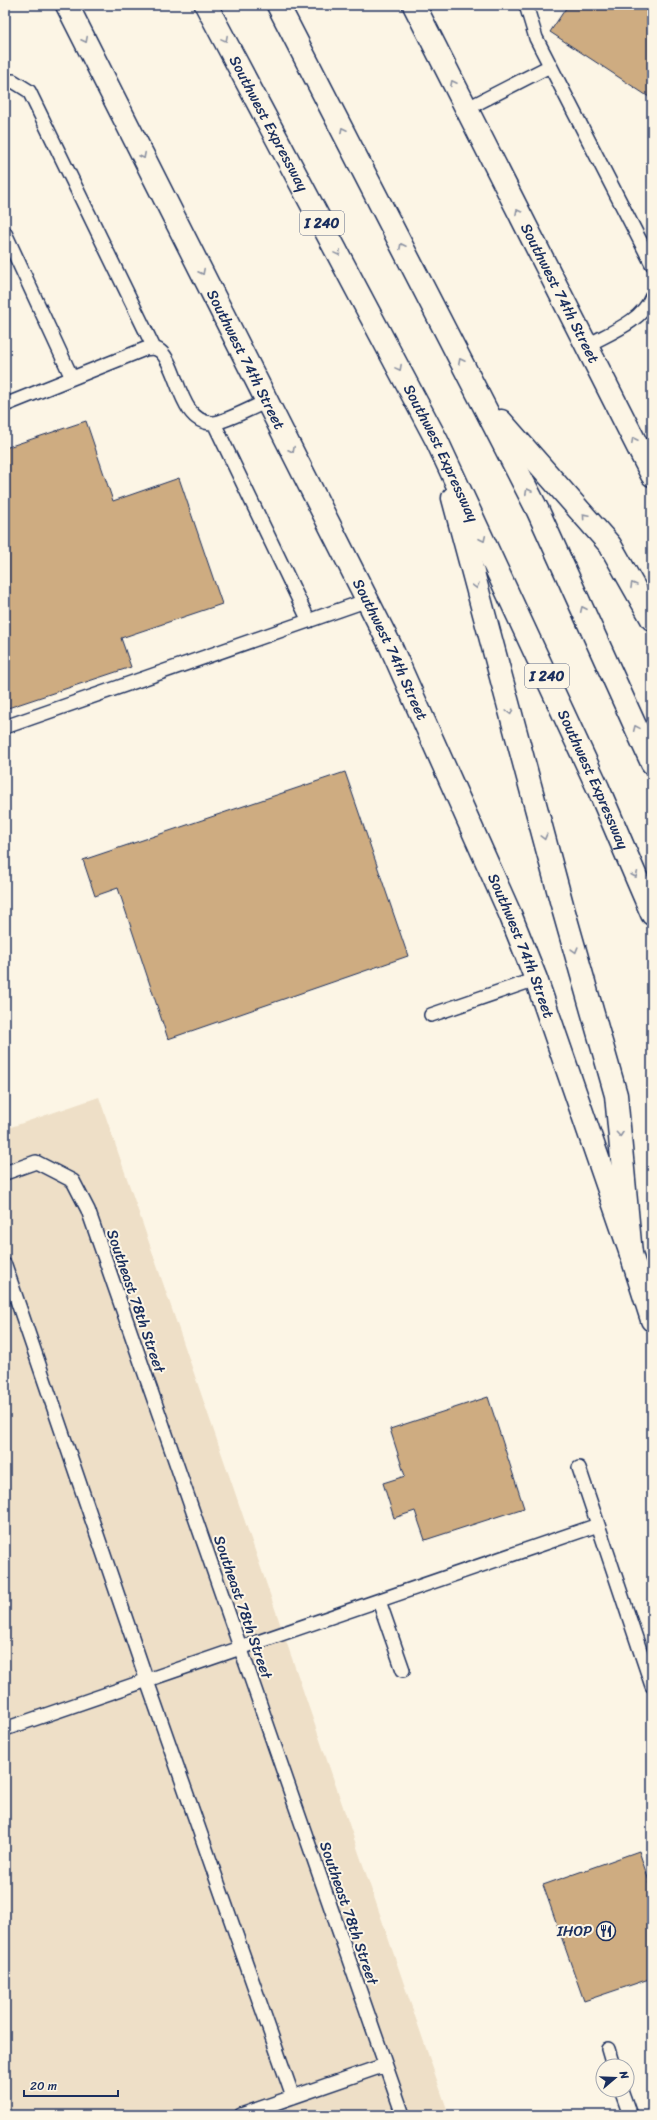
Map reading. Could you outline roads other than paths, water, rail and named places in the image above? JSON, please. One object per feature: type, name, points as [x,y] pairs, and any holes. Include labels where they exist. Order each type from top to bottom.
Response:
[{"type":"main road","name":"Southwest 74th Street","points":[[67,5],[368,600],[390,645],[494,878],[536,979],[631,1254],[652,1320]]},
{"type":"main road","name":"Southwest Expressway","points":[[206,5],[437,441],[598,788],[652,914]]},
{"type":"main road","points":[[278,5],[538,511],[652,763]]},
{"type":"main road","name":"Southwest 74th Street","points":[[414,5],[651,472]]},
{"type":"main road","points":[[479,396],[610,545],[652,619]]},
{"type":"main road","points":[[437,441],[564,912],[616,1095],[631,1254]]},
{"type":"lane","points":[[526,5],[536,38],[652,264]]},
{"type":"lane","points":[[466,109],[550,66]]},
{"type":"lane","points":[[5,82],[13,81],[29,91],[154,348]]},
{"type":"lane","points":[[5,233],[72,378]]},
{"type":"lane","points":[[586,346],[639,316],[649,305],[652,296]]},
{"type":"lane","points":[[5,405],[145,349],[154,348],[160,351],[165,358],[182,397],[190,410],[202,421],[214,423],[267,401]]},
{"type":"lane","points":[[214,423],[309,621]]},
{"type":"lane","points":[[5,727],[368,600]]},
{"type":"lane","points":[[431,1015],[536,979]]},
{"type":"lane","name":"Southeast 78th Street","points":[[5,1172],[36,1162],[74,1180],[88,1210],[403,2115]]},
{"type":"lane","points":[[5,1265],[147,1681],[293,2097]]},
{"type":"lane","points":[[579,1468],[652,1686]]},
{"type":"lane","points":[[5,1729],[598,1525]]},
{"type":"lane","points":[[379,1601],[403,1670]]},
{"type":"lane","points":[[608,2049],[611,2058]]},
{"type":"lane","points":[[241,2115],[385,2065]]},
{"type":"lane","points":[[624,2098],[630,2115]]},
{"type":"place","name":"IHOP","points":[[606,1931]]}]
